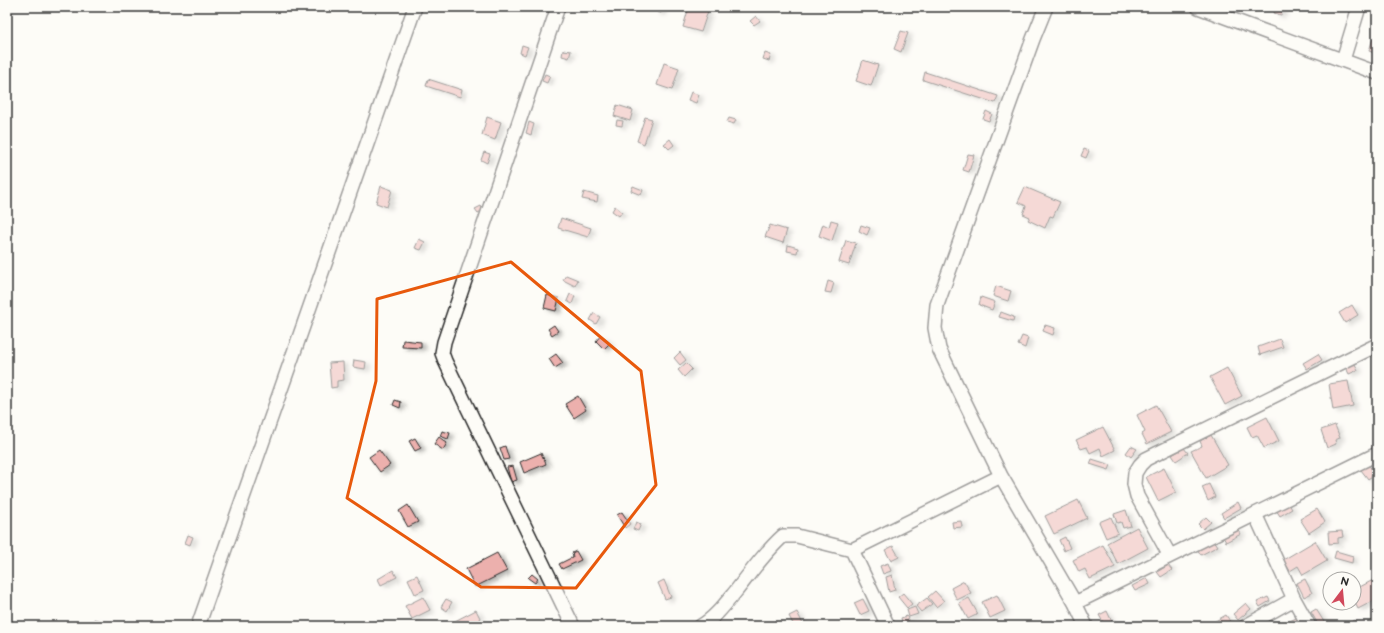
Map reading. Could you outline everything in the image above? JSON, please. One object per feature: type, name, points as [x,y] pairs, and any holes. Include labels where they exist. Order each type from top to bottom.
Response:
[{"type":"street","points":[[198,626],[416,7]]},
{"type":"street","points":[[558,7],[444,342],[442,353],[573,626]]},
{"type":"street","points":[[1046,7],[1033,39],[937,305],[934,328],[939,349],[1001,476],[1086,626]]},
{"type":"street","points":[[1198,7],[1377,73]]},
{"type":"street","points":[[1343,60],[1359,7]]},
{"type":"street","points":[[1170,556],[1137,496],[1134,484],[1135,473],[1140,465],[1146,459],[1377,345]]},
{"type":"street","points":[[1074,603],[1377,454]]},
{"type":"street","points":[[701,626],[724,605],[771,546],[783,536],[797,536],[852,550],[1001,476]]},
{"type":"street","points":[[1255,514],[1294,599],[1309,626]]},
{"type":"street","points":[[852,550],[888,626]]},
{"type":"street","points":[[1246,626],[1294,599]]},
{"type":"highlighted area","points":[[511,262],[641,371],[656,485],[576,588],[481,587],[347,498],[376,381],[377,299]]},
{"type":"building","points":[[656,7],[663,8],[661,13],[655,11]]},
{"type":"building","points":[[689,7],[696,7],[708,11],[701,32],[683,27]]},
{"type":"building","points":[[1276,7],[1284,7],[1281,15],[1274,13]]},
{"type":"building","points":[[756,16],[760,21],[754,25],[750,21]]},
{"type":"building","points":[[901,31],[908,33],[901,52],[894,49]]},
{"type":"building","points":[[1373,38],[1377,39],[1377,54],[1369,51]]},
{"type":"building","points":[[522,45],[528,47],[525,55],[520,53]]},
{"type":"building","points":[[563,50],[571,51],[569,58],[562,56]]},
{"type":"building","points":[[765,53],[771,55],[769,61],[763,59]]},
{"type":"building","points":[[863,60],[878,65],[871,86],[856,81]]},
{"type":"building","points":[[664,63],[679,68],[672,90],[657,85]]},
{"type":"building","points":[[925,72],[998,96],[995,103],[923,80]]},
{"type":"building","points":[[545,74],[550,76],[547,83],[542,81]]},
{"type":"building","points":[[428,79],[462,90],[460,97],[426,86]]},
{"type":"building","points":[[691,92],[699,95],[696,103],[688,100]]},
{"type":"building","points":[[617,105],[633,110],[630,121],[614,116]]},
{"type":"building","points":[[986,111],[992,114],[989,121],[983,119]]},
{"type":"building","points":[[487,117],[501,122],[495,140],[482,135]]},
{"type":"building","points":[[645,117],[652,119],[644,144],[637,141]]},
{"type":"building","points":[[729,118],[736,120],[734,124],[727,122]]},
{"type":"building","points":[[617,120],[623,121],[622,126],[616,125]]},
{"type":"building","points":[[529,122],[534,124],[531,135],[526,133]]},
{"type":"building","points":[[670,139],[674,145],[669,149],[664,144]]},
{"type":"building","points":[[1084,149],[1089,151],[1086,158],[1081,156]]},
{"type":"building","points":[[484,152],[490,154],[487,163],[481,160]]},
{"type":"building","points":[[968,154],[974,155],[969,172],[963,170]]},
{"type":"building","points":[[381,186],[392,190],[387,207],[376,203]]},
{"type":"building","points":[[633,186],[643,190],[641,195],[631,191]]},
{"type":"building","points":[[1025,187],[1060,202],[1053,217],[1050,216],[1045,228],[1028,220],[1030,217],[1023,214],[1026,206],[1018,202]]},
{"type":"building","points":[[584,192],[598,196],[597,202],[582,199]]},
{"type":"building","points":[[481,206],[483,210],[478,213],[475,209]]},
{"type":"building","points":[[615,206],[622,212],[619,216],[612,211]]},
{"type":"building","points":[[561,218],[591,228],[588,237],[558,228]]},
{"type":"building","points":[[831,220],[838,222],[832,241],[819,236],[823,224],[829,227]]},
{"type":"building","points":[[770,225],[787,230],[783,243],[765,237]]},
{"type":"building","points":[[861,225],[870,228],[867,235],[859,231]]},
{"type":"building","points":[[419,239],[425,242],[421,250],[415,248]]},
{"type":"building","points":[[846,240],[856,243],[849,265],[839,262]]},
{"type":"building","points":[[788,245],[798,248],[797,253],[787,251]]},
{"type":"building","points":[[566,275],[578,280],[575,286],[563,280]]},
{"type":"building","points":[[828,281],[834,283],[831,293],[825,292]]},
{"type":"building","points":[[996,286],[1011,291],[1008,301],[993,296]]},
{"type":"building","points":[[570,294],[575,296],[572,304],[567,301]]},
{"type":"building","points":[[547,295],[559,298],[556,311],[544,308]]},
{"type":"building","points":[[981,297],[995,302],[992,310],[979,305]]},
{"type":"building","points":[[1352,305],[1358,315],[1345,323],[1339,313]]},
{"type":"building","points":[[1001,312],[1014,317],[1013,321],[999,317]]},
{"type":"building","points":[[594,313],[600,317],[596,324],[590,320]]},
{"type":"building","points":[[554,325],[558,331],[552,335],[548,329]]},
{"type":"building","points":[[1045,325],[1055,328],[1053,335],[1043,331]]},
{"type":"building","points":[[601,335],[610,343],[604,349],[596,341]]},
{"type":"building","points":[[1022,336],[1028,338],[1025,348],[1018,345]]},
{"type":"building","points":[[1280,339],[1283,347],[1260,355],[1258,347]]},
{"type":"building","points":[[403,340],[421,342],[421,348],[402,347]]},
{"type":"building","points":[[680,352],[686,360],[680,365],[674,358]]},
{"type":"building","points":[[556,354],[563,363],[555,368],[549,359]]},
{"type":"building","points":[[1318,354],[1322,360],[1307,369],[1303,363]]},
{"type":"building","points":[[354,360],[366,362],[365,369],[353,367]]},
{"type":"building","points":[[343,362],[344,380],[337,381],[337,387],[331,388],[329,363]]},
{"type":"building","points":[[686,363],[692,369],[684,377],[678,370]]},
{"type":"building","points":[[1355,364],[1358,370],[1349,374],[1346,368]]},
{"type":"building","points":[[1227,368],[1242,396],[1225,405],[1210,377]]},
{"type":"building","points":[[1348,381],[1353,406],[1333,410],[1329,384]]},
{"type":"building","points":[[578,396],[586,410],[574,418],[565,404]]},
{"type":"building","points":[[395,400],[401,402],[400,408],[393,405]]},
{"type":"building","points":[[1156,405],[1171,432],[1147,444],[1142,434],[1145,432],[1137,415]]},
{"type":"building","points":[[1267,417],[1279,441],[1264,448],[1257,435],[1252,437],[1247,427]]},
{"type":"building","points":[[1335,425],[1340,438],[1335,440],[1336,444],[1327,448],[1321,430]]},
{"type":"building","points":[[1103,427],[1115,450],[1103,456],[1100,448],[1090,453],[1087,447],[1081,449],[1076,440]]},
{"type":"building","points":[[442,431],[450,433],[448,439],[440,436]]},
{"type":"building","points":[[1211,435],[1228,465],[1206,478],[1191,451],[1202,446],[1200,441]]},
{"type":"building","points":[[439,437],[447,443],[443,450],[434,444]]},
{"type":"building","points":[[415,438],[421,448],[415,451],[409,441]]},
{"type":"building","points":[[505,446],[509,459],[504,460],[500,448]]},
{"type":"building","points":[[1131,446],[1137,449],[1131,457],[1126,453]]},
{"type":"building","points":[[1184,448],[1188,453],[1176,461],[1172,455]]},
{"type":"building","points":[[379,450],[390,465],[380,472],[369,457]]},
{"type":"building","points":[[541,453],[546,464],[524,473],[520,462]]},
{"type":"building","points":[[1092,459],[1111,465],[1109,470],[1090,464]]},
{"type":"building","points":[[1368,464],[1375,474],[1368,479],[1361,470]]},
{"type":"building","points":[[513,466],[517,480],[511,482],[507,467]]},
{"type":"building","points":[[1164,468],[1176,492],[1158,501],[1146,477]]},
{"type":"building","points":[[1209,484],[1215,497],[1208,501],[1202,487]]},
{"type":"building","points":[[1078,500],[1087,518],[1054,534],[1045,516]]},
{"type":"building","points":[[1238,502],[1241,508],[1224,518],[1221,513]]},
{"type":"building","points":[[1288,503],[1292,509],[1280,516],[1276,510]]},
{"type":"building","points":[[408,505],[418,522],[408,527],[399,511]]},
{"type":"building","points":[[1317,509],[1325,522],[1309,533],[1300,519]]},
{"type":"building","points":[[1126,510],[1131,526],[1123,528],[1121,522],[1117,523],[1114,514]]},
{"type":"building","points":[[622,512],[630,524],[625,528],[617,515]]},
{"type":"building","points":[[1111,517],[1118,533],[1106,538],[1099,522]]},
{"type":"building","points":[[1206,517],[1211,522],[1203,529],[1198,524]]},
{"type":"building","points":[[961,521],[962,527],[953,528],[952,522]]},
{"type":"building","points":[[636,522],[641,524],[638,531],[633,529]]},
{"type":"building","points":[[1137,527],[1148,548],[1118,564],[1107,543]]},
{"type":"building","points":[[1238,529],[1241,534],[1226,542],[1223,537]]},
{"type":"building","points":[[1342,531],[1343,537],[1338,538],[1338,543],[1329,544],[1328,532]]},
{"type":"building","points":[[188,535],[193,537],[190,545],[185,543]]},
{"type":"building","points":[[1065,537],[1070,548],[1064,551],[1059,540]]},
{"type":"building","points":[[1214,540],[1218,546],[1201,555],[1197,549]]},
{"type":"building","points":[[1315,541],[1327,561],[1303,575],[1298,566],[1290,571],[1283,560]]},
{"type":"building","points":[[1103,545],[1115,567],[1090,579],[1085,569],[1079,572],[1073,560]]},
{"type":"building","points":[[893,546],[899,557],[891,561],[885,550]]},
{"type":"building","points":[[576,551],[581,560],[562,569],[559,564],[573,557],[572,553]]},
{"type":"building","points":[[1336,551],[1353,556],[1352,563],[1334,558]]},
{"type":"building","points":[[497,553],[507,571],[475,587],[466,569]]},
{"type":"building","points":[[888,563],[891,571],[883,574],[880,566]]},
{"type":"building","points":[[1168,565],[1172,570],[1161,577],[1157,572]]},
{"type":"building","points":[[393,570],[397,577],[381,585],[378,579]]},
{"type":"building","points":[[532,574],[538,579],[535,583],[528,578]]},
{"type":"building","points":[[417,575],[424,590],[415,594],[408,579]]},
{"type":"building","points":[[892,575],[895,590],[889,592],[886,577]]},
{"type":"building","points":[[1147,578],[1150,584],[1135,591],[1132,586]]},
{"type":"building","points":[[1377,578],[1377,599],[1362,607],[1362,586]]},
{"type":"building","points":[[1305,579],[1312,593],[1304,597],[1297,583]]},
{"type":"building","points":[[664,580],[671,597],[665,599],[658,583]]},
{"type":"building","points":[[964,581],[971,593],[957,600],[951,588]]},
{"type":"building","points":[[935,591],[944,601],[936,607],[928,597]]},
{"type":"building","points":[[903,593],[912,604],[907,608],[898,597]]},
{"type":"building","points":[[997,595],[1005,611],[990,618],[982,602]]},
{"type":"building","points":[[423,597],[430,610],[412,619],[405,606]]},
{"type":"building","points":[[1268,597],[1270,601],[1260,607],[1257,602]]},
{"type":"building","points":[[927,598],[932,604],[921,612],[916,606]]},
{"type":"building","points":[[969,598],[978,614],[968,619],[959,603]]},
{"type":"building","points":[[446,599],[452,602],[447,611],[441,607]]},
{"type":"building","points":[[863,599],[869,611],[860,615],[854,603]]},
{"type":"building","points":[[1246,603],[1251,609],[1238,620],[1233,614]]},
{"type":"building","points":[[915,607],[918,614],[909,617],[907,610]]},
{"type":"building","points":[[1316,609],[1326,625],[1319,626],[1311,612]]},
{"type":"building","points":[[476,610],[484,626],[458,626],[455,621]]},
{"type":"building","points":[[1107,611],[1114,626],[1105,626],[1099,615]]},
{"type":"building","points":[[797,612],[804,626],[794,626],[789,616]]},
{"type":"building","points":[[1226,615],[1230,621],[1221,626],[1213,626],[1212,623]]},
{"type":"building","points":[[907,616],[910,626],[903,626],[901,618]]},
{"type":"building","points":[[1296,618],[1300,626],[1293,626],[1290,621]]},
{"type":"building","points":[[94,619],[109,623],[109,626],[91,626]]},
{"type":"building","points":[[1282,620],[1286,626],[1270,626]]},
{"type":"building","points":[[1354,620],[1358,626],[1344,626]]}]
